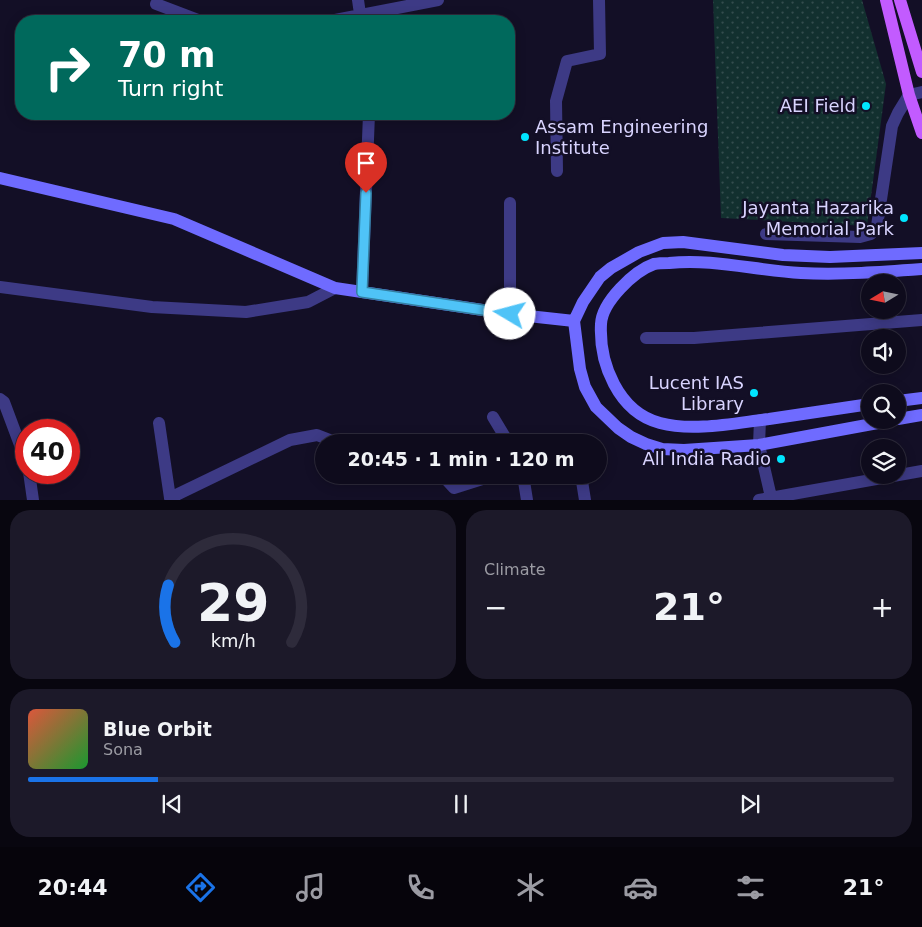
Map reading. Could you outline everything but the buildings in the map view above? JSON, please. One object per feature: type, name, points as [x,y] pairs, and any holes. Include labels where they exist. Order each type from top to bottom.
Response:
[{"type":"main road","points":[[886,0],[916,93],[922,133]]},
{"type":"main road","points":[[900,0],[922,72]]},
{"type":"main road","points":[[0,178],[174,219],[335,288],[510,314],[574,321]]},
{"type":"main road","points":[[861,426],[759,445],[684,450],[662,449],[646,444],[618,428],[596,407],[585,387],[580,370],[574,321],[583,302],[600,277],[611,268],[639,252],[663,243],[683,242],[783,255],[830,257],[922,252]]},
{"type":"main road","points":[[861,405],[760,420],[690,426],[676,426],[658,422],[643,416],[618,392],[608,373],[602,353],[601,319],[621,288],[638,272],[655,264],[707,262],[802,273],[922,270]]},
{"type":"main road","points":[[906,400],[922,398]]},
{"type":"main road","points":[[906,418],[922,415]]},
{"type":"street","points":[[358,0],[360,15]]},
{"type":"street","points":[[374,15],[438,0]]},
{"type":"street","points":[[556,171],[556,101],[567,61],[600,54],[599,0]]},
{"type":"street","points":[[156,4],[185,15]]},
{"type":"street","points":[[766,234],[860,237],[871,234],[877,226],[892,126],[898,112],[916,93]]},
{"type":"street","points":[[362,292],[369,120]]},
{"type":"street","points":[[510,203],[510,314]]},
{"type":"street","points":[[0,287],[152,308],[246,312],[308,302],[335,288]]},
{"type":"street","points":[[646,338],[694,338],[922,320]]},
{"type":"street","points":[[0,399],[4,402],[15,432]]},
{"type":"street","points":[[493,417],[503,434]]},
{"type":"street","points":[[760,420],[759,445],[765,498],[922,471]]},
{"type":"street","points":[[159,423],[170,498],[290,440],[315,435]]},
{"type":"street","points":[[31,484],[33,500]]},
{"type":"street","points":[[450,484],[454,488],[467,484]]},
{"type":"street","points":[[524,484],[527,500]]},
{"type":"street","points":[[582,484],[585,500]]},
{"type":"green space","points":[[713,0],[862,0],[886,84],[867,226],[721,218]]},
{"type":"place","name":"AEI Field","points":[[866,106]]},
{"type":"place","name":"Assam Engineering Institute","points":[[525,137]]},
{"type":"place","name":"Jayanta Hazarika Memorial Park","points":[[904,218]]},
{"type":"place","name":"Lucent IAS Library","points":[[754,393]]},
{"type":"place","name":"All India Radio","points":[[781,459]]},
{"type":"route","points":[[366,193],[362,292],[510,314]]}]
